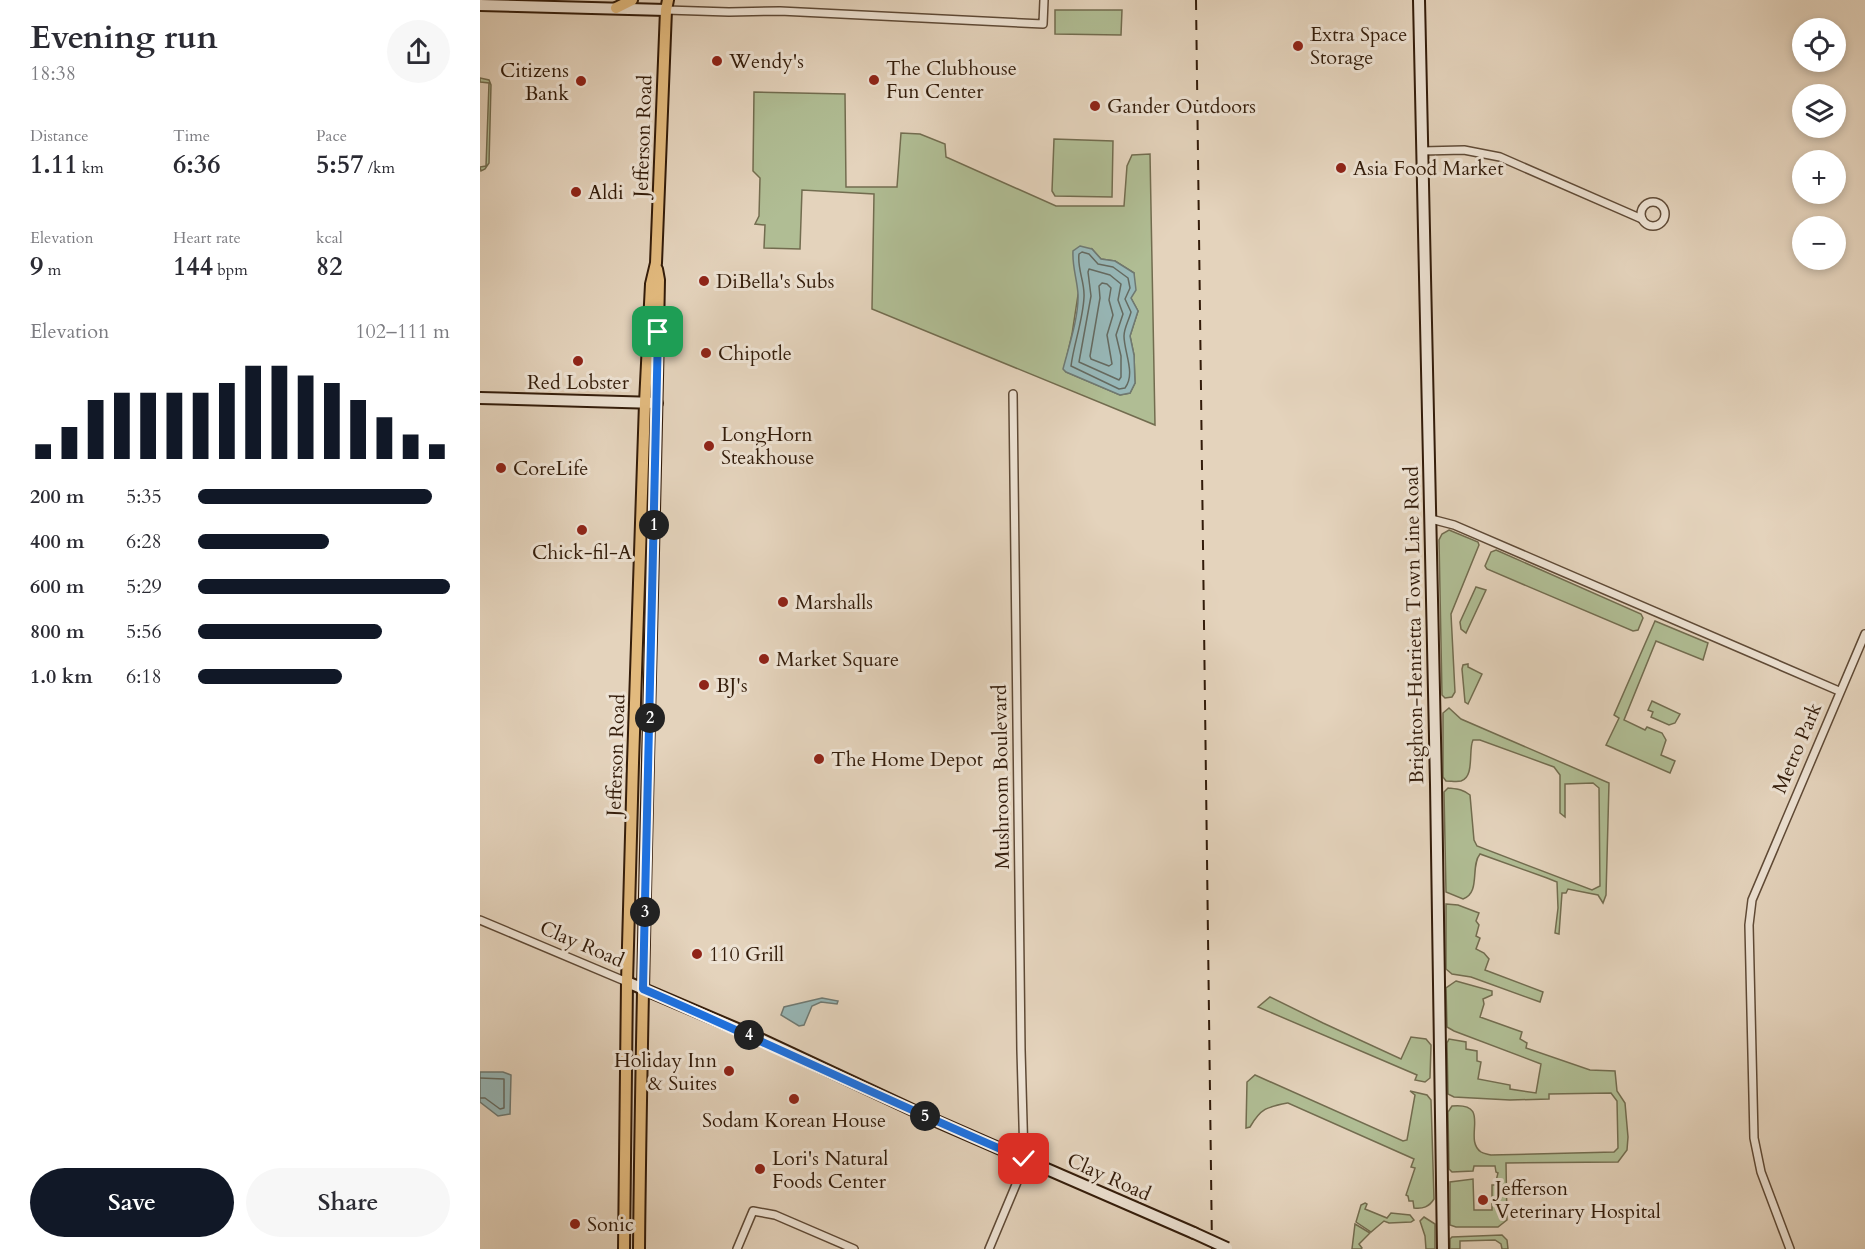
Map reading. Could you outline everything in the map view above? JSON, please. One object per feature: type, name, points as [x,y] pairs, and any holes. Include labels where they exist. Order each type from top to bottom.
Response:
[{"type":"main road","points":[[616,8],[632,0]]},
{"type":"main road","name":"Jefferson Road","points":[[624,1249],[627,982],[645,403],[651,284],[656,263],[666,3]]},
{"type":"main road","name":"Jefferson Road","points":[[639,1249],[657,403],[659,280],[656,263]]},
{"type":"street","points":[[487,3],[616,8],[666,3],[729,12],[780,11],[1043,24],[1044,0]]},
{"type":"street","name":"Brighton-Henrietta Town Line Road","points":[[1419,0],[1431,519],[1443,1249]]},
{"type":"street","points":[[1422,151],[1464,150],[1500,157],[1642,219]]},
{"type":"street","name":"Mushroom Boulevard","points":[[989,1249],[1020,1175],[1024,1159],[1013,394]]},
{"type":"street","points":[[480,398],[657,403]]},
{"type":"street","name":"Metro Park","points":[[1431,519],[1454,525],[1839,691],[1762,873],[1752,900],[1750,918],[1754,1138],[1761,1172],[1790,1249]]},
{"type":"street","points":[[1839,691],[1865,634]]},
{"type":"street","name":"Clay Road","points":[[480,920],[754,1036],[885,1098],[1229,1248]]},
{"type":"street","points":[[737,1249],[753,1211],[775,1215],[854,1249]]},
{"type":"green space","points":[[1055,10],[1122,10],[1121,35],[1055,34]]},
{"type":"green space","points":[[480,78],[489,80],[491,85],[489,163],[485,169],[481,171],[480,167],[486,166],[489,83],[480,82]]},
{"type":"green space","points":[[754,92],[845,94],[846,187],[897,187],[901,133],[920,134],[945,144],[946,157],[1056,206],[1124,206],[1127,166],[1132,155],[1150,154],[1155,425],[872,309],[874,194],[802,190],[800,249],[764,248],[765,225],[755,224],[759,216],[760,178],[753,171]],"holes":[[[1092,249],[1101,259],[1115,261],[1134,273],[1131,298],[1138,311],[1130,336],[1134,355],[1135,383],[1130,393],[1120,395],[1066,372],[1064,369],[1078,295]]]},
{"type":"green space","points":[[1054,139],[1113,141],[1112,197],[1055,196],[1052,191]]},
{"type":"green space","points":[[1449,530],[1478,542],[1479,545],[1451,614],[1455,692],[1452,697],[1445,698],[1442,695],[1439,540],[1442,534]]},
{"type":"green space","points":[[1496,550],[1641,614],[1643,618],[1638,630],[1633,631],[1487,569],[1485,566],[1491,552]]},
{"type":"green space","points":[[1476,587],[1486,590],[1466,633],[1461,629],[1460,622]]},
{"type":"green space","points":[[1655,621],[1708,643],[1703,660],[1656,641],[1624,720],[1645,730],[1647,727],[1662,733],[1666,740],[1661,755],[1675,761],[1670,773],[1606,745],[1619,718],[1614,715]]},
{"type":"green space","points":[[1468,664],[1468,667],[1482,674],[1468,704],[1465,702],[1462,669],[1463,665]]},
{"type":"green space","points":[[1652,701],[1680,714],[1675,723],[1669,725],[1651,717],[1653,712],[1648,710]]},
{"type":"green space","points":[[1449,708],[1461,719],[1609,783],[1606,895],[1603,903],[1598,895],[1568,889],[1566,893],[1562,893],[1559,934],[1555,933],[1558,908],[1557,882],[1547,878],[1480,854],[1477,859],[1474,885],[1468,896],[1463,899],[1446,892],[1444,792],[1448,788],[1462,790],[1470,795],[1474,840],[1477,846],[1592,890],[1600,886],[1599,788],[1593,783],[1565,784],[1565,817],[1560,813],[1560,775],[1554,767],[1480,740],[1473,740],[1470,769],[1465,778],[1459,781],[1446,781],[1443,777],[1443,713]]},
{"type":"green space","points":[[1446,904],[1458,905],[1479,913],[1476,921],[1479,925],[1476,936],[1480,938],[1476,949],[1489,959],[1485,970],[1543,992],[1540,1002],[1471,977],[1452,974],[1446,969]]},
{"type":"green space","points":[[1456,981],[1492,991],[1492,995],[1483,999],[1484,1004],[1480,1017],[1522,1032],[1520,1039],[1527,1043],[1526,1048],[1590,1070],[1615,1071],[1617,1091],[1625,1103],[1627,1150],[1618,1162],[1506,1163],[1507,1220],[1498,1227],[1450,1225],[1450,1182],[1473,1179],[1474,1210],[1492,1210],[1492,1185],[1495,1185],[1498,1173],[1495,1166],[1474,1166],[1473,1171],[1452,1172],[1449,1169],[1448,1112],[1452,1106],[1464,1106],[1471,1110],[1474,1115],[1476,1146],[1485,1154],[1614,1152],[1618,1148],[1617,1101],[1611,1093],[1549,1094],[1549,1099],[1510,1100],[1454,1097],[1448,1094],[1447,1043],[1449,1039],[1466,1042],[1466,1049],[1477,1051],[1477,1061],[1481,1062],[1478,1079],[1510,1085],[1510,1089],[1536,1093],[1541,1064],[1447,1027],[1446,988]]},
{"type":"green space","points":[[1270,997],[1401,1059],[1411,1037],[1426,1039],[1431,1045],[1430,1078],[1425,1082],[1415,1080],[1417,1075],[1258,1007]]},
{"type":"green space","points":[[1255,1075],[1403,1141],[1407,1140],[1415,1095],[1410,1091],[1427,1095],[1431,1100],[1434,1199],[1426,1207],[1414,1208],[1413,1201],[1409,1201],[1406,1195],[1415,1168],[1411,1167],[1414,1159],[1288,1103],[1265,1109],[1250,1127],[1246,1128],[1247,1082]]},
{"type":"green space","points":[[1367,1204],[1365,1209],[1387,1218],[1391,1213],[1410,1215],[1414,1220],[1389,1223],[1384,1221],[1371,1232],[1356,1222],[1361,1205]]},
{"type":"green space","points":[[1424,1217],[1435,1224],[1435,1249],[1426,1249],[1420,1221]]},
{"type":"green space","points":[[1355,1224],[1370,1233],[1359,1244],[1361,1249],[1352,1249]]},
{"type":"green space","points":[[1502,1235],[1507,1240],[1508,1249],[1502,1249],[1501,1244],[1495,1240],[1460,1241],[1460,1249],[1450,1249],[1452,1237]]},
{"type":"water","points":[[1080,246],[1092,249],[1101,259],[1115,261],[1134,273],[1136,290],[1131,298],[1138,311],[1130,336],[1134,355],[1135,383],[1130,393],[1120,395],[1063,369],[1078,303],[1073,251]]},
{"type":"water","points":[[822,998],[838,1001],[837,1004],[821,1002],[812,1006],[804,1025],[799,1026],[781,1015],[784,1007]]},
{"type":"water","points":[[480,1072],[503,1072],[511,1075],[510,1114],[498,1116],[480,1102]]},
{"type":"railway","points":[[1196,0],[1212,1249]]},
{"type":"place","name":"Extra Space Storage","points":[[1298,46]]},
{"type":"place","name":"Wendy's","points":[[717,61]]},
{"type":"place","name":"The Clubhouse Fun Center","points":[[874,80]]},
{"type":"place","name":"Citizens Bank","points":[[581,81]]},
{"type":"place","name":"Gander Outdoors","points":[[1095,106]]},
{"type":"place","name":"Asia Food Market","points":[[1341,168]]},
{"type":"place","name":"Aldi","points":[[576,192]]},
{"type":"place","name":"DiBella's Subs","points":[[704,281]]},
{"type":"place","name":"Chipotle","points":[[706,353]]},
{"type":"place","name":"Red Lobster","points":[[578,361]]},
{"type":"place","name":"LongHorn Steakhouse","points":[[709,446]]},
{"type":"place","name":"CoreLife","points":[[501,468]]},
{"type":"place","name":"Chick-fil-A","points":[[582,530]]},
{"type":"place","name":"Marshalls","points":[[783,602]]},
{"type":"place","name":"Market Square","points":[[764,659]]},
{"type":"place","name":"BJ's","points":[[704,685]]},
{"type":"place","name":"The Home Depot","points":[[819,759]]},
{"type":"place","name":"110 Grill","points":[[697,954]]},
{"type":"place","name":"Holiday Inn & Suites","points":[[729,1071]]},
{"type":"place","name":"Sodam Korean House","points":[[794,1099]]},
{"type":"place","name":"Lori's Natural Foods Center","points":[[760,1169]]},
{"type":"place","name":"Jefferson Veterinary Hospital","points":[[1483,1200]]},
{"type":"place","name":"Sonic","points":[[575,1224]]},
{"type":"route","points":[[658,332],[643,989],[754,1036],[865,1089],[1024,1159]]}]
